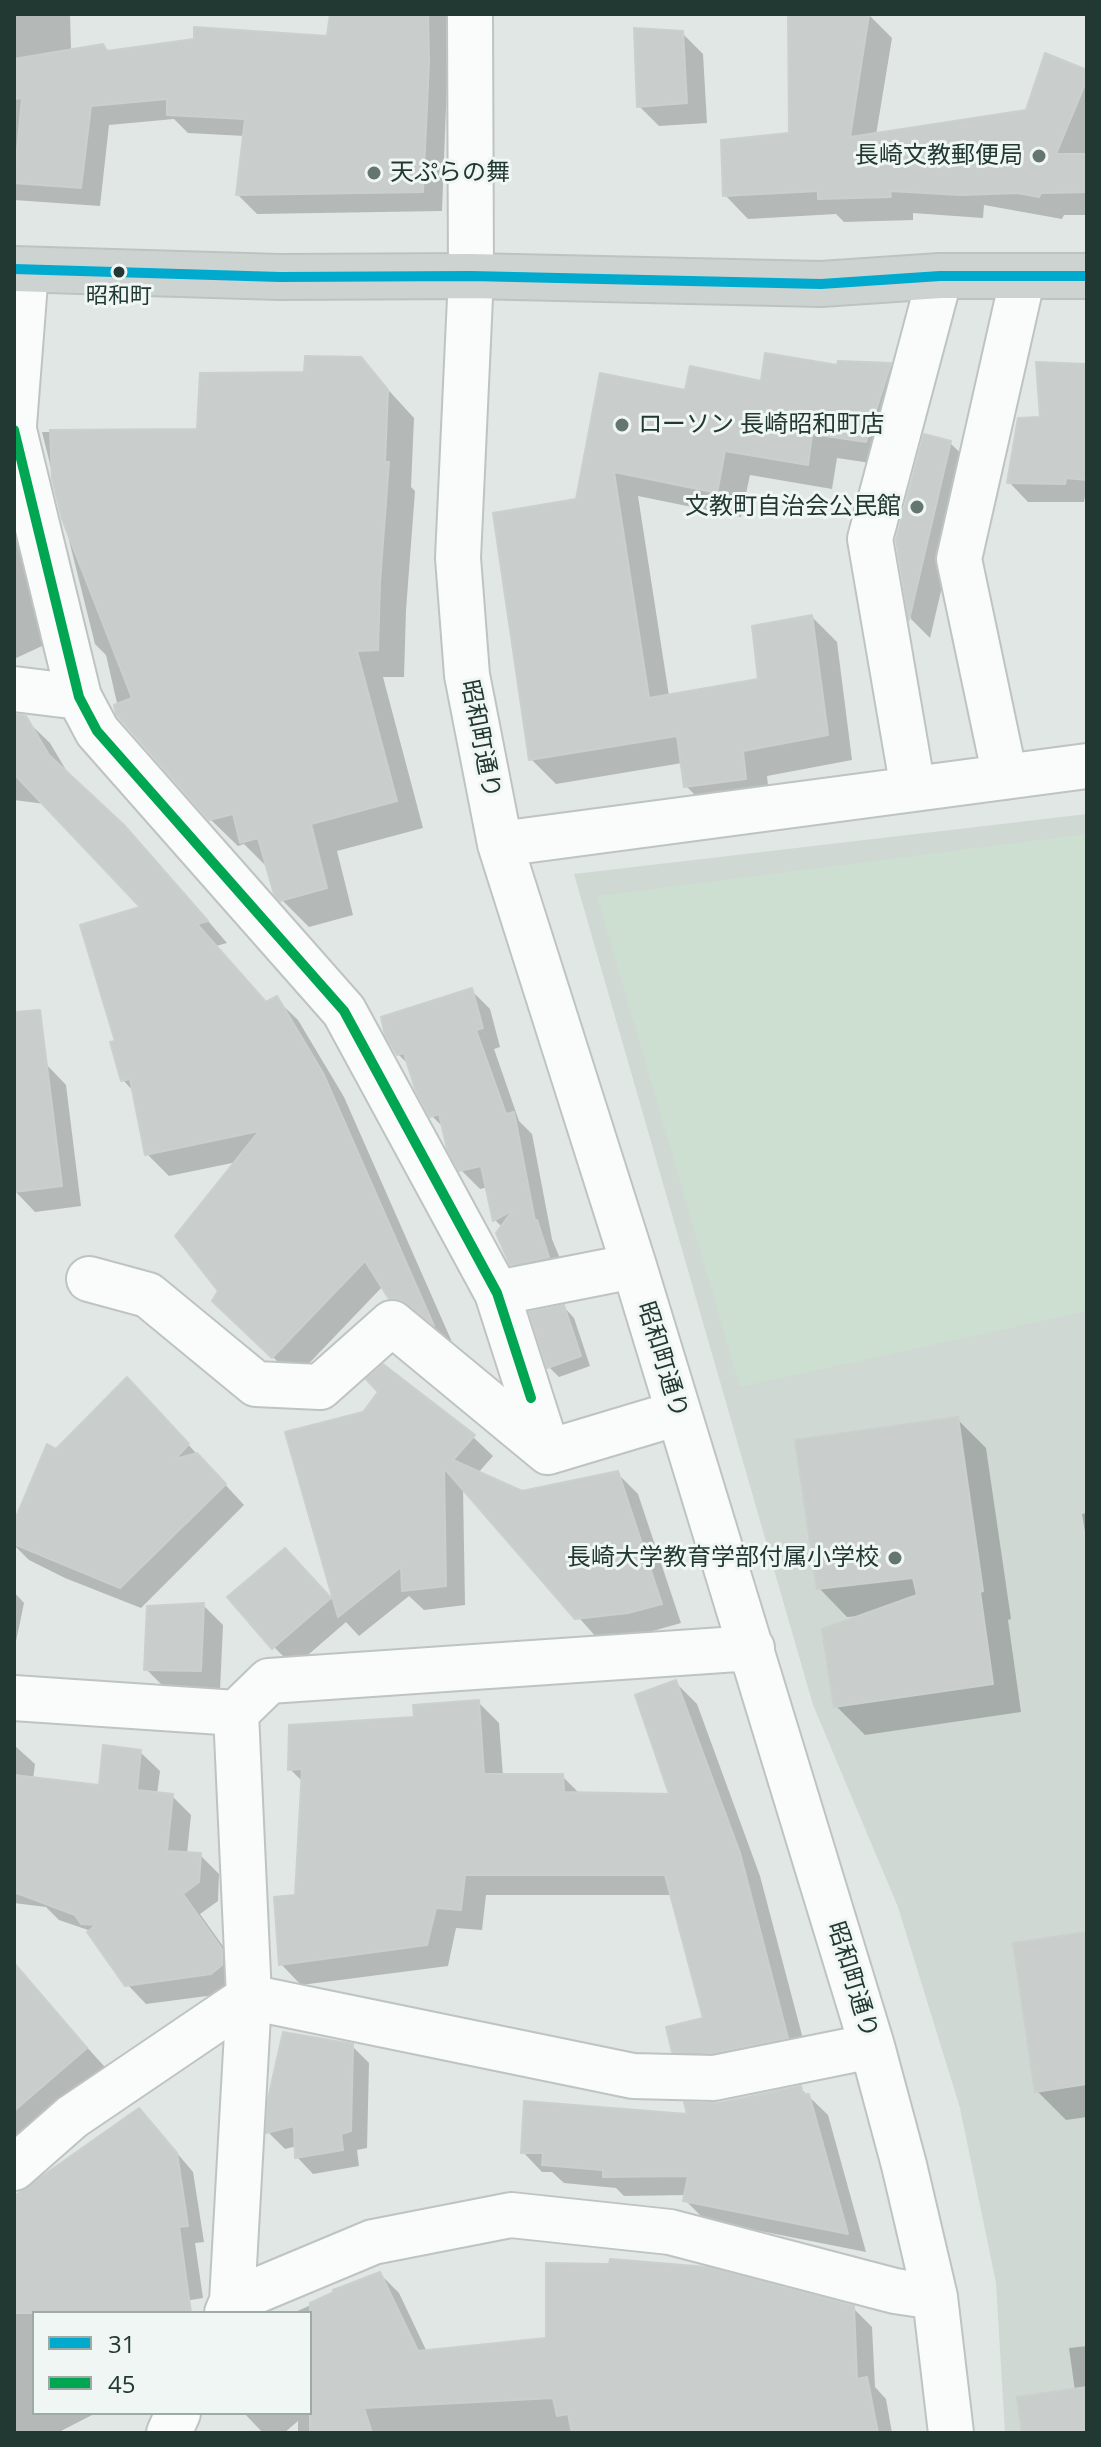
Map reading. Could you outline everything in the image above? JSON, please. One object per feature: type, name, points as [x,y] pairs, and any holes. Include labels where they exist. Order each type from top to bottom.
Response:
[{"type":"main road","points":[[20,270],[280,277],[471,276],[821,284],[940,276],[1087,276]]},
{"type":"street","name":"昭和町通り","points":[[470,14],[471,276],[458,558],[467,675],[500,844],[634,1266],[872,2046],[935,2297],[951,2433]]},
{"type":"street","points":[[20,270],[14,428],[79,697],[97,731],[344,1011],[497,1293],[548,1452]]},
{"type":"street","points":[[913,789],[870,539],[940,276]]},
{"type":"street","points":[[1005,777],[959,559],[1023,276]]},
{"type":"street","points":[[14,689],[79,697]]},
{"type":"street","points":[[500,844],[1087,766]]},
{"type":"street","points":[[497,1293],[634,1266]]},
{"type":"street","points":[[89,1279],[148,1295],[256,1384],[320,1387],[392,1323],[548,1452]]},
{"type":"street","points":[[548,1452],[678,1413]]},
{"type":"street","points":[[14,1698],[236,1713],[269,1681],[752,1648]]},
{"type":"street","points":[[236,1713],[249,1997],[230,2307],[373,2242],[511,2215],[670,2232],[895,2291],[935,2297]]},
{"type":"street","points":[[14,2168],[72,2117],[249,1997],[633,2076],[714,2078],[872,2046]]},
{"type":"shaded area","points":[[1087,814],[1087,2433],[1005,2433],[996,2283],[960,2108],[898,1907],[813,1705],[574,874]]},
{"type":"green space","points":[[1087,834],[1087,1311],[740,1387],[597,896]]},
{"type":"building","points":[[330,14],[428,14],[423,192],[236,195],[245,119],[167,115],[167,99],[91,106],[81,188],[14,183],[22,98],[14,99],[14,59],[103,44],[107,51],[194,39],[194,27],[327,36]]},
{"type":"building","points":[[788,14],[869,14],[850,137],[1026,110],[1045,53],[1087,70],[1087,79],[1056,154],[1087,154],[1087,192],[1041,193],[1039,197],[1018,193],[960,195],[890,191],[891,197],[818,199],[818,191],[723,196],[721,140],[789,133]]},
{"type":"building","points":[[634,28],[683,31],[687,103],[637,107]]},
{"type":"building","points":[[765,353],[837,365],[838,361],[891,363],[866,442],[812,434],[808,465],[725,451],[717,493],[614,472],[649,698],[758,679],[752,626],[812,615],[828,735],[743,751],[746,779],[684,787],[677,736],[529,760],[493,513],[576,499],[600,373],[685,390],[690,366],[761,381]]},
{"type":"building","points":[[305,356],[361,357],[388,390],[385,462],[389,462],[378,650],[357,651],[397,801],[311,824],[327,888],[280,901],[274,894],[258,838],[240,843],[233,814],[209,820],[116,714],[114,705],[132,698],[62,519],[52,479],[50,430],[197,429],[200,373],[304,372]]},
{"type":"building","points":[[1036,362],[1087,364],[1087,480],[1066,478],[1065,484],[1007,483],[1018,418],[1040,417]]},
{"type":"building","name":"文教町自治会公民館","points":[[924,434],[951,441],[909,620],[896,540]]},
{"type":"building","points":[[14,714],[26,716],[49,755],[124,825],[208,921],[197,924],[266,1002],[277,996],[323,1073],[434,1326],[407,1303],[389,1299],[365,1261],[272,1358],[212,1301],[218,1291],[175,1236],[259,1131],[145,1155],[130,1079],[121,1081],[110,1042],[115,1041],[80,925],[140,907],[14,774]]},
{"type":"building","points":[[472,988],[483,1028],[476,1030],[506,1114],[514,1112],[535,1221],[549,1257],[510,1265],[496,1233],[513,1210],[493,1221],[481,1166],[459,1171],[447,1149],[439,1114],[430,1117],[415,1089],[404,1053],[397,1055],[385,1035],[381,1017]]},
{"type":"building","points":[[40,1010],[62,1186],[14,1192],[14,1012]]},
{"type":"building","points":[[564,1305],[581,1356],[547,1368],[529,1312]]},
{"type":"building","points":[[383,1364],[475,1435],[453,1460],[522,1491],[618,1471],[662,1604],[628,1613],[575,1619],[444,1468],[446,1586],[402,1591],[401,1567],[338,1617],[285,1432],[363,1412],[378,1392],[366,1379]]},
{"type":"building","points":[[127,1377],[189,1444],[175,1459],[197,1453],[226,1484],[120,1588],[14,1544],[14,1522],[47,1444],[56,1449]]},
{"type":"building","name":"長崎大学教育学部付属小学校","points":[[958,1417],[993,1684],[834,1707],[822,1629],[917,1595],[913,1578],[817,1589],[795,1440]]},
{"type":"building","points":[[285,1548],[331,1598],[272,1649],[227,1597]]},
{"type":"building","points":[[204,1603],[201,1671],[144,1670],[147,1606]]},
{"type":"building","points":[[676,1680],[740,1853],[788,2038],[712,2053],[672,2052],[666,2027],[703,2018],[665,1875],[465,1875],[461,1910],[436,1908],[427,1945],[279,1965],[274,1897],[295,1895],[302,1769],[288,1770],[289,1725],[414,1717],[413,1705],[479,1700],[484,1774],[563,1774],[564,1792],[669,1794],[635,1695]]},
{"type":"building","points":[[103,1745],[141,1750],[137,1790],[173,1794],[167,1851],[201,1853],[199,1882],[183,1894],[222,1949],[222,1965],[211,1974],[125,1986],[87,1932],[96,1925],[81,1924],[75,1915],[14,1892],[14,1775],[99,1785]]},
{"type":"building","points":[[1087,1932],[1087,2084],[1035,2092],[1013,1943]]},
{"type":"building","points":[[14,1963],[87,2048],[14,2111]]},
{"type":"building","points":[[283,2032],[353,2044],[351,2131],[341,2134],[343,2150],[295,2158],[294,2126],[266,2133],[268,2099]]},
{"type":"building","points":[[801,2086],[803,2094],[809,2094],[848,2234],[683,2201],[688,2176],[603,2177],[603,2170],[542,2165],[543,2153],[521,2153],[524,2101],[687,2114],[684,2102],[719,2103]]},
{"type":"building","points":[[139,2108],[177,2153],[188,2226],[179,2227],[191,2311],[14,2313],[14,2196]]},
{"type":"building","points":[[610,2259],[707,2267],[854,2306],[857,2379],[867,2377],[878,2433],[572,2433],[568,2414],[557,2416],[553,2398],[364,2408],[372,2433],[310,2433],[310,2303],[333,2290],[380,2272],[418,2351],[546,2338],[546,2263],[609,2264]]},
{"type":"building","points":[[1087,2387],[1087,2433],[1022,2433],[1017,2397]]},
{"type":"transit line","name":"31","points":[[14,269],[280,277],[471,276],[821,284],[940,276],[1087,276]]},
{"type":"transit line","name":"45","points":[[14,430],[79,697],[97,731],[344,1011],[497,1293],[531,1398]]},
{"type":"place","name":"長崎文教郵便局","points":[[1039,156]]},
{"type":"place","name":"天ぷらの舞","points":[[374,173]]},
{"type":"place","name":"昭和町","points":[[119,272]]},
{"type":"place","name":"ローソン 長崎昭和町店","points":[[622,425]]},
{"type":"place","name":"文教町自治会公民館","points":[[917,507]]},
{"type":"place","name":"長崎大学教育学部付属小学校","points":[[895,1558]]}]
